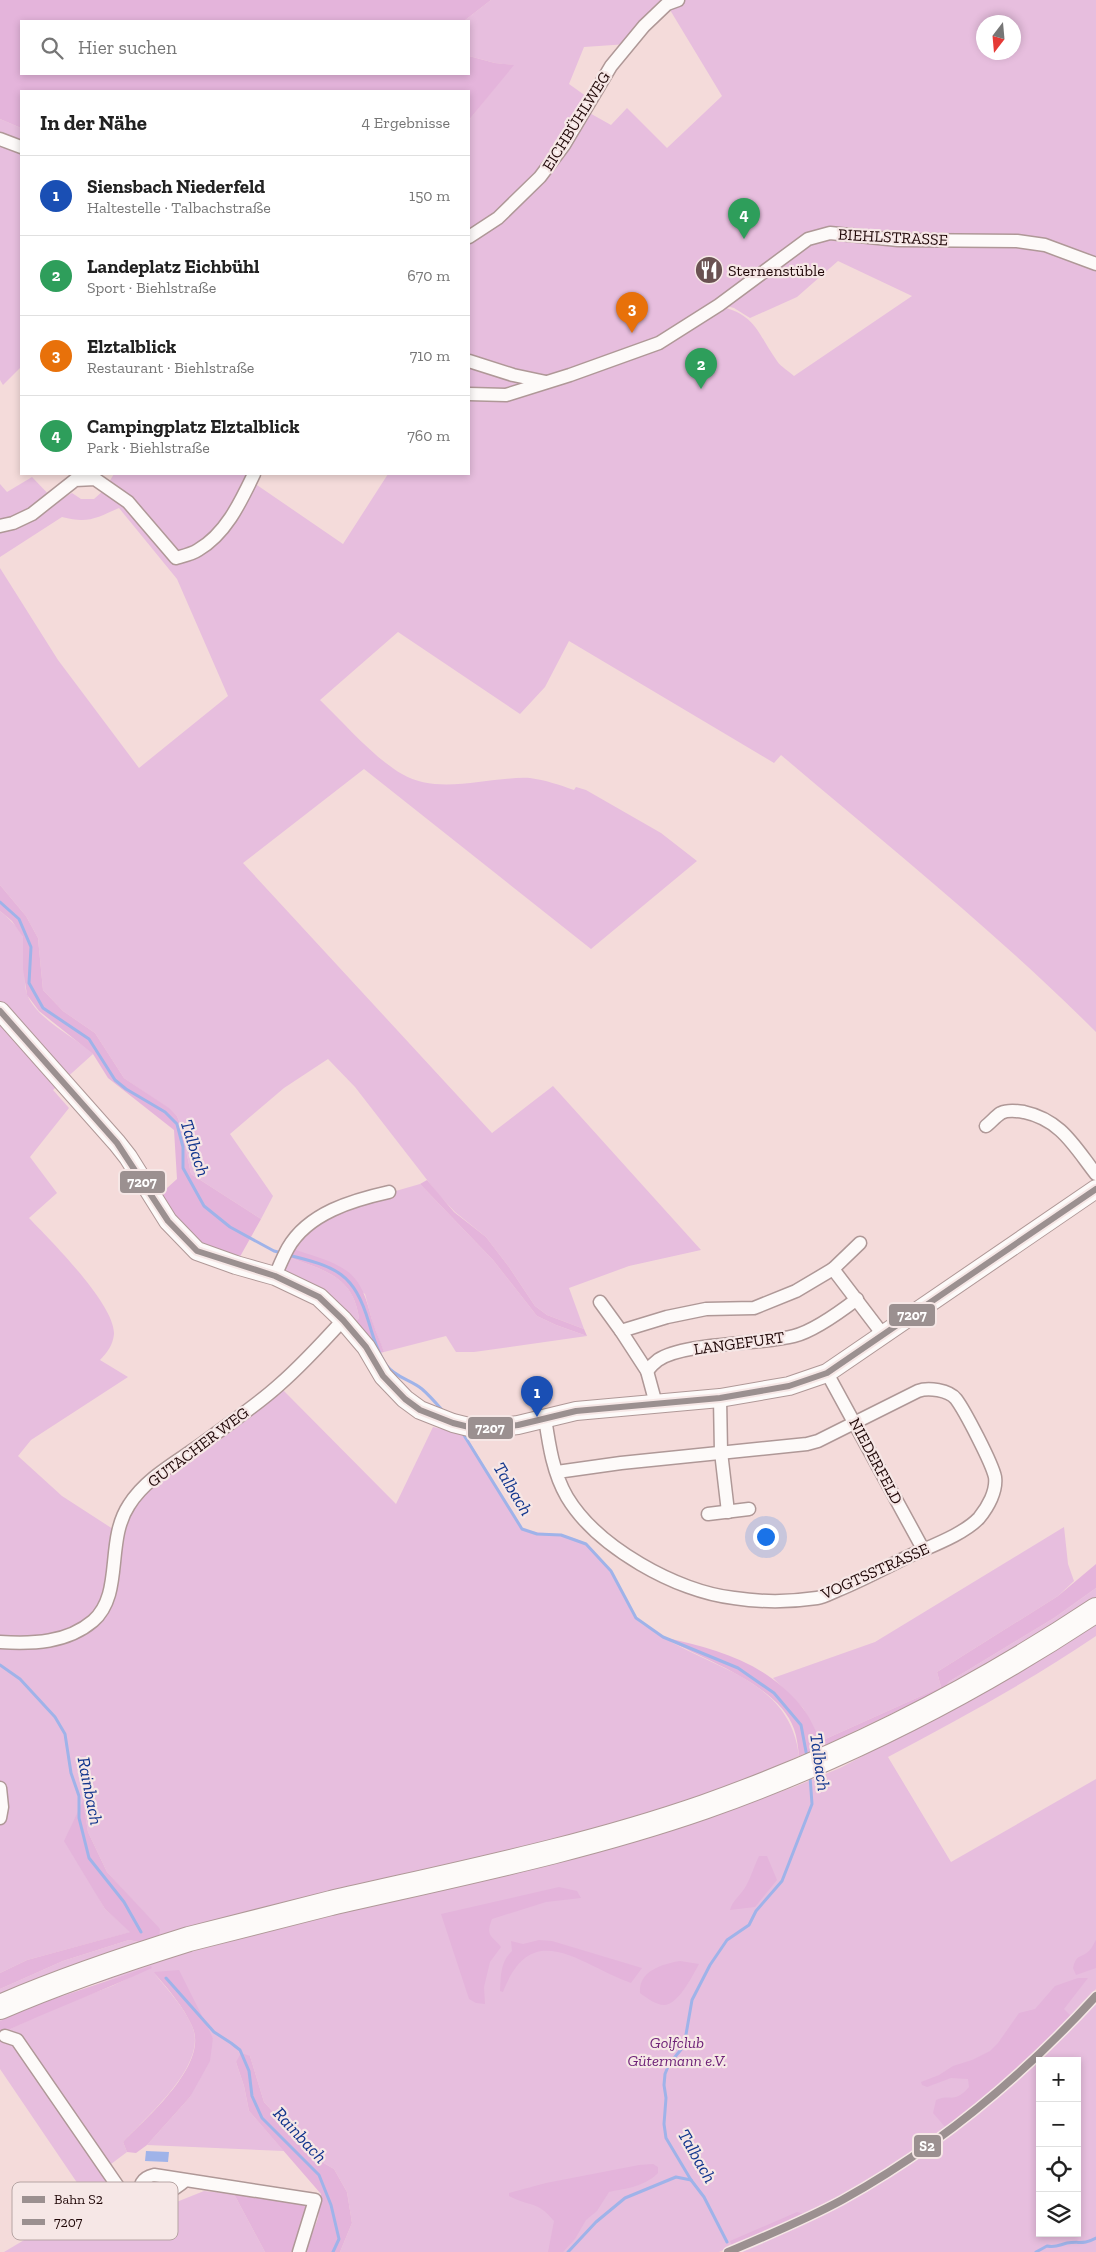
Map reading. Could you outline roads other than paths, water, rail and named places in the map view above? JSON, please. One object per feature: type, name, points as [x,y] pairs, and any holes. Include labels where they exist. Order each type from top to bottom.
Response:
[{"type":"highway","points":[[0,2007],[44,1988],[126,1958],[180,1942],[593,1842],[702,1808],[835,1756],[993,1674],[1096,1610]]},
{"type":"street","name":"EICHBÜHLWEG","points":[[470,237],[498,218],[540,177],[564,145],[611,66],[644,26],[667,4],[678,0]]},
{"type":"street","points":[[0,139],[20,146]]},
{"type":"street","name":"BIEHLSTRASSE","points":[[470,394],[506,395],[658,343],[719,305],[808,239],[819,236],[830,234],[898,240],[1017,241],[1045,245],[1096,264]]},
{"type":"street","points":[[470,361],[513,375],[546,382]]},
{"type":"street","points":[[0,526],[32,514],[74,480],[95,478],[128,502],[176,558],[198,550],[214,538],[236,510],[254,475]]},
{"type":"street","points":[[0,1011],[117,1143],[128,1157],[168,1221],[197,1251],[275,1276],[319,1297],[343,1320],[366,1347],[383,1376],[405,1400],[433,1416],[473,1428],[518,1425],[576,1411],[720,1398],[789,1386],[827,1373],[884,1336],[1036,1228],[1096,1189]]},
{"type":"street","points":[[986,1126],[1001,1113],[1010,1111],[1020,1111],[1049,1120],[1057,1126],[1096,1174]]},
{"type":"street","points":[[275,1276],[288,1246],[306,1226],[354,1200],[389,1192]]},
{"type":"street","name":"LANGEFURT","points":[[621,1331],[667,1317],[706,1309],[754,1308],[796,1291],[833,1270],[860,1244]]},
{"type":"street","points":[[833,1270],[884,1336]]},
{"type":"street","name":"LANGEFURT","points":[[647,1371],[659,1359],[687,1350],[772,1341],[796,1335],[834,1316],[856,1299]]},
{"type":"street","points":[[600,1302],[647,1371],[656,1404]]},
{"type":"street","name":"GUTACHER WEG","points":[[0,1642],[30,1643],[54,1641],[79,1631],[94,1620],[108,1601],[116,1531],[121,1517],[130,1502],[163,1471],[278,1386],[308,1358],[343,1320]]},
{"type":"street","name":"NIEDERFELD","points":[[827,1373],[923,1549]]},
{"type":"street","name":"VOGTSSTRASSE","points":[[545,1418],[557,1472],[567,1497],[589,1526],[623,1554],[660,1575],[700,1590],[733,1598],[766,1600],[819,1598],[852,1584],[954,1535],[978,1519],[989,1503],[995,1477],[988,1457],[956,1398],[943,1391],[927,1389],[918,1391],[854,1423]]},
{"type":"street","points":[[720,1398],[721,1452],[728,1512]]},
{"type":"street","points":[[557,1472],[721,1452],[807,1444],[818,1441],[854,1423]]},
{"type":"street","points":[[708,1514],[749,1509]]},
{"type":"street","points":[[0,1788],[2,1807],[0,1818]]},
{"type":"street","points":[[5,2036],[17,2040],[114,2182]]},
{"type":"street","points":[[142,2182],[147,2176],[154,2175],[315,2200],[299,2252]]},
{"type":"street","points":[[178,2186],[186,2180]]},
{"type":"water","points":[[146,2151],[169,2152],[168,2162],[145,2161]]},
{"type":"waterway","name":"Talbach","points":[[0,902],[19,919],[31,947],[29,983],[43,1008],[89,1039],[115,1080],[126,1089],[165,1112],[177,1124],[183,1147],[183,1168],[204,1206],[230,1227],[274,1251],[282,1253]]},
{"type":"waterway","name":"Talbach","points":[[288,1255],[331,1269],[350,1283],[363,1306],[376,1345],[387,1366],[394,1373],[422,1389],[443,1411]]},
{"type":"waterway","name":"Talbach","points":[[462,1432],[522,1529],[537,1534],[561,1535],[586,1544],[611,1571],[636,1618],[663,1637],[738,1668],[774,1693],[801,1725],[807,1757]]},
{"type":"waterway","name":"Rainbach","points":[[0,1665],[20,1679],[55,1717],[65,1734],[71,1773],[79,1796],[79,1818],[89,1858],[124,1902],[141,1932]]},
{"type":"waterway","name":"Talbach","points":[[727,2242],[704,2197],[691,2180],[666,2138],[664,2124],[665,2074],[669,2064],[684,2046],[692,2000],[710,1965],[727,1940],[749,1925],[756,1911],[782,1881],[812,1804],[810,1776]]},
{"type":"waterway","name":"Rainbach","points":[[166,1978],[214,2032],[240,2050],[249,2071],[252,2096],[262,2118],[319,2175],[331,2205],[339,2239],[333,2252]]},
{"type":"waterway","name":"Rainbach","points":[[568,2252],[596,2222],[625,2198],[676,2177],[691,2180]]},
{"type":"waterway","points":[[1036,2252],[1047,2246],[1085,2242],[1096,2238]]},
{"type":"rail line","name":"S2","points":[[728,2252],[785,2228],[842,2200],[912,2157],[945,2134],[1039,2055],[1096,1996]]},
{"type":"place","name":"Campingplatz Elztalblick","points":[[744,239]]},
{"type":"place","name":"Sternenstüble","points":[[709,270]]},
{"type":"place","name":"Elztalblick","points":[[632,333]]},
{"type":"place","name":"Landeplatz Eichbühl","points":[[701,389]]},
{"type":"place","name":"Siensbach Niederfeld","points":[[537,1417]]},
{"type":"park label","name":"Golfclub Gütermann e.V.","points":[[677,2051]]}]
